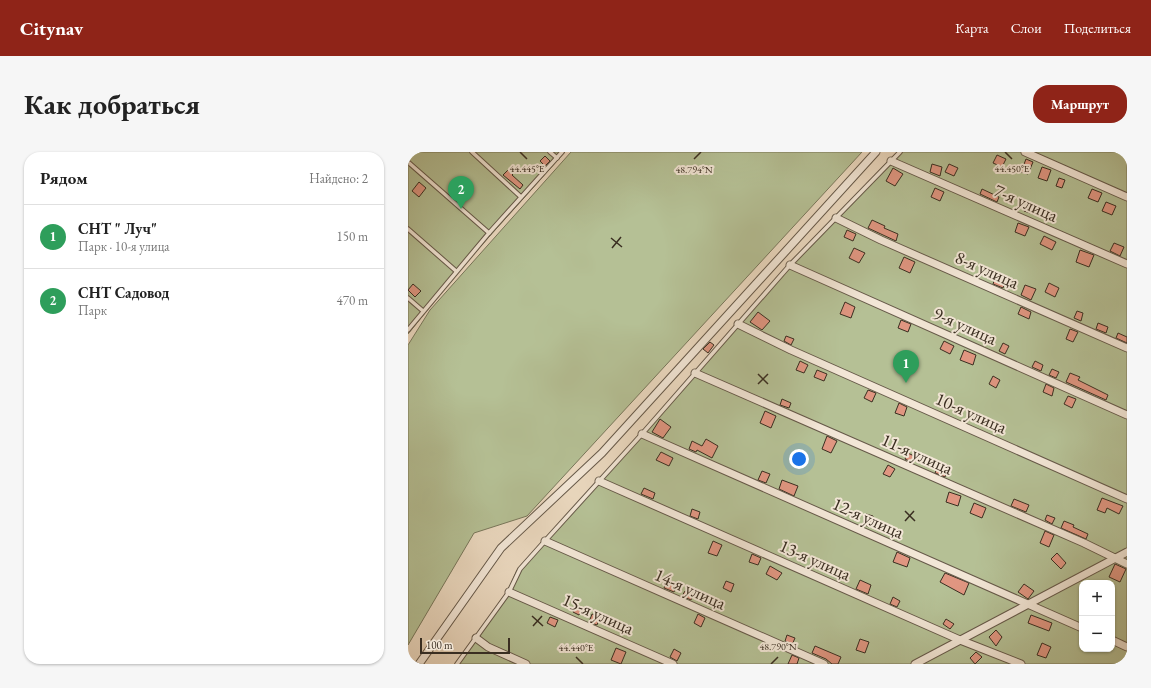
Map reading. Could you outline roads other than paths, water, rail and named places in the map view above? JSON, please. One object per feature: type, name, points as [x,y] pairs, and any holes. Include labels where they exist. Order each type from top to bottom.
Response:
[{"type":"street","points":[[419,664],[501,548],[602,453],[876,152]]},
{"type":"street","points":[[1025,152],[1127,197]]},
{"type":"street","name":"7-я улица","points":[[891,161],[1127,264]]},
{"type":"street","name":"8-я улица","points":[[836,218],[881,240],[1127,348]]},
{"type":"street","name":"9-я улица","points":[[790,265],[1127,415]]},
{"type":"street","name":"10-я улица","points":[[738,324],[791,350],[1127,499]]},
{"type":"street","name":"11-я улица","points":[[695,373],[1084,543],[1127,564]]},
{"type":"street","name":"12-я улица","points":[[642,434],[1079,627]]},
{"type":"street","name":"13-я улица","points":[[599,481],[960,640],[1021,664]]},
{"type":"street","name":"14-я улица","points":[[545,541],[824,664]]},
{"type":"street","points":[[915,664],[1127,552]]},
{"type":"street","name":"15-я улица","points":[[509,592],[673,664]]},
{"type":"street","points":[[476,638],[488,647],[526,664]]},
{"type":"street","points":[[1115,641],[1127,647]]},
{"type":"lane","points":[[472,152],[522,197]]},
{"type":"lane","points":[[550,152],[557,158]]},
{"type":"lane","points":[[408,330],[489,233],[562,152]]},
{"type":"lane","points":[[457,664],[509,592],[520,569],[642,434],[790,265],[900,152]]},
{"type":"lane","points":[[408,162],[489,233]]},
{"type":"lane","points":[[408,229],[456,272]]},
{"type":"lane","points":[[408,298],[423,311]]},
{"type":"place","name":"СНТ Садовод","points":[[461,209]]},
{"type":"place","name":"СНТ \" Луч\"","points":[[906,383]]}]
